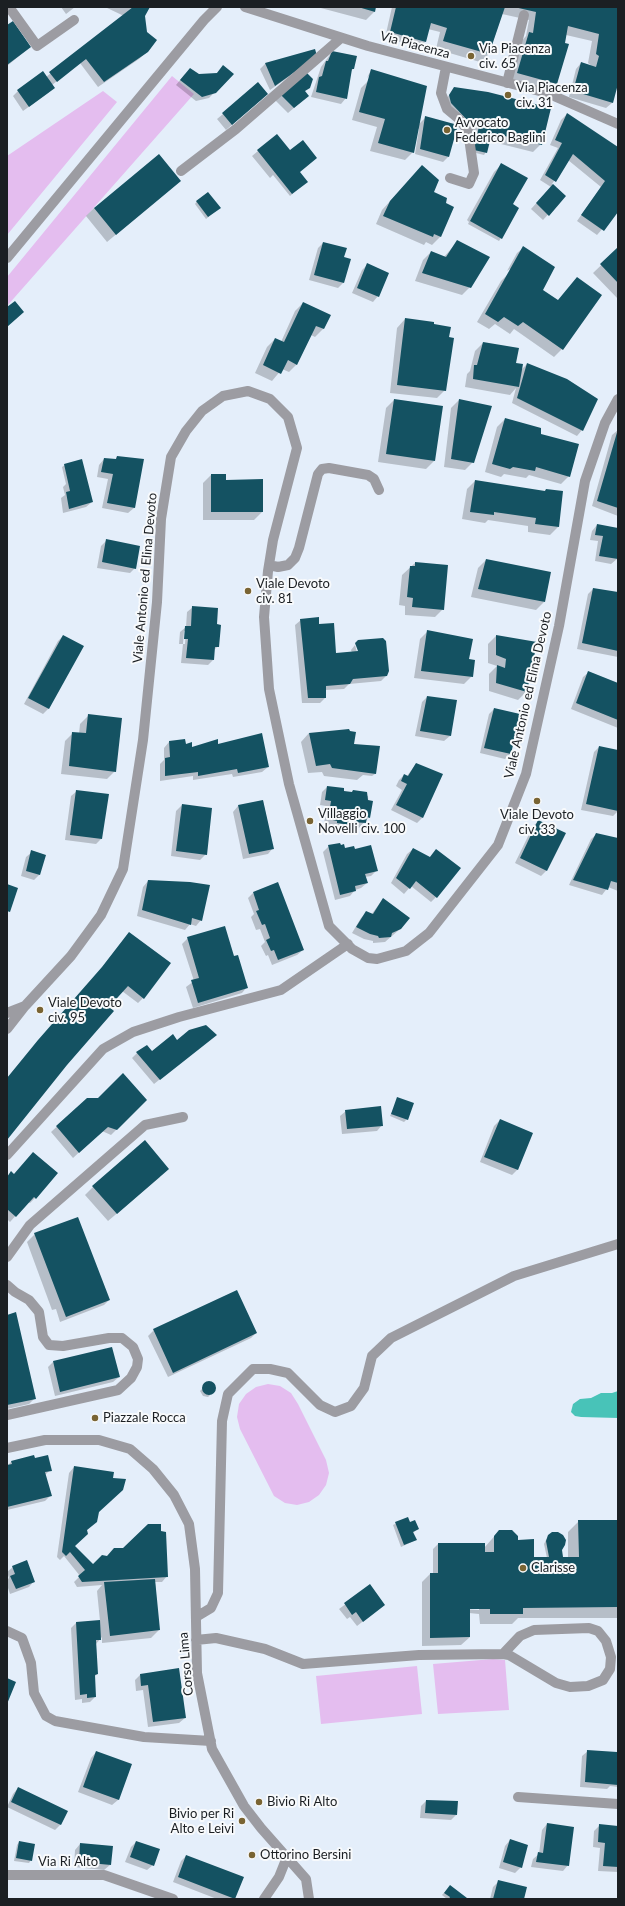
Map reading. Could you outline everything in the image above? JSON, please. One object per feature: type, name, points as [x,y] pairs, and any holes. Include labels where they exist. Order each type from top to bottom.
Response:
[{"type":"street","points":[[8,7],[37,46],[74,20]]},
{"type":"street","points":[[7,258],[204,20],[217,7]]},
{"type":"street","name":"Via Piacenza","points":[[245,7],[341,38],[547,94],[618,124]]},
{"type":"street","points":[[507,83],[524,15]]},
{"type":"street","points":[[181,171],[236,128],[341,38]]},
{"type":"street","points":[[446,67],[441,93],[447,109],[459,119],[468,131],[474,173],[469,184],[450,178]]},
{"type":"street","name":"Viale Antonio ed Elina Devoto","points":[[7,1029],[25,1006],[71,956],[101,915],[123,869],[143,740],[157,602],[161,519],[171,457],[186,431],[202,411],[223,396],[248,391],[270,399],[288,417],[297,448],[273,540],[269,565],[264,617],[269,689],[287,776],[330,926],[352,949],[368,958],[377,958],[406,951],[430,933],[498,846],[526,774],[559,626],[585,481],[605,423],[618,399]]},
{"type":"street","points":[[269,565],[278,567],[288,565],[295,558],[299,548],[318,474],[322,469],[329,468],[368,475],[374,479],[379,490]]},
{"type":"street","points":[[7,1155],[103,1049],[140,1030],[179,1017],[281,990],[348,944]]},
{"type":"street","points":[[7,1013],[25,1006]]},
{"type":"street","points":[[7,1257],[30,1225],[145,1125],[183,1117]]},
{"type":"street","points":[[196,1617],[211,1608],[218,1593],[222,1421],[228,1394],[253,1369],[270,1369],[288,1373],[320,1405],[335,1412],[351,1406],[364,1388],[372,1356],[391,1338],[514,1276],[618,1244]]},
{"type":"street","points":[[7,1285],[15,1292],[29,1300],[39,1312],[43,1337],[49,1345],[63,1346],[110,1338],[122,1338],[133,1348],[138,1359],[137,1367],[131,1378],[118,1390],[7,1415]]},
{"type":"street","name":"Corso Lima","points":[[7,1448],[45,1440],[99,1440],[130,1449],[153,1469],[174,1495],[189,1524],[195,1569],[197,1673],[212,1749],[244,1806],[261,1828],[306,1879],[309,1899]]},
{"type":"street","points":[[196,1640],[216,1638],[265,1648],[303,1664],[419,1655],[503,1654],[509,1655],[556,1683],[570,1687],[588,1686],[603,1680],[610,1669],[611,1657],[606,1640],[598,1631],[589,1628],[534,1630],[520,1636],[503,1654]]},
{"type":"street","points":[[7,1632],[22,1638],[31,1663],[34,1693],[46,1716],[55,1721],[144,1737],[211,1741]]},
{"type":"street","points":[[518,1797],[618,1804]]},
{"type":"street","points":[[264,1899],[279,1877],[287,1857]]},
{"type":"street","name":"Via Ri Alto","points":[[7,1875],[104,1875],[173,1899]]},
{"type":"shaded area","points":[[172,76],[194,94],[7,306],[7,277]]},
{"type":"shaded area","points":[[103,91],[117,102],[7,235],[7,156]]},
{"type":"shaded area","points":[[268,1384],[280,1386],[291,1393],[326,1460],[329,1473],[326,1485],[319,1495],[309,1502],[297,1505],[285,1503],[274,1496],[240,1429],[237,1417],[239,1404],[246,1394],[256,1387]]},
{"type":"shaded area","points":[[618,1391],[618,1418],[581,1417],[575,1416],[571,1412],[573,1404],[580,1399],[591,1398],[601,1393],[612,1393]]},
{"type":"shaded area","points":[[493,1659],[505,1660],[509,1710],[438,1714],[433,1664]]},
{"type":"shaded area","points":[[417,1666],[422,1714],[321,1724],[316,1676]]},
{"type":"building","points":[[133,7],[150,7],[145,16],[147,32],[157,40],[148,52],[104,82],[86,59],[57,82],[49,72]]},
{"type":"building","points":[[358,7],[376,7],[375,12]]},
{"type":"building","points":[[396,7],[505,7],[489,54],[443,41],[447,28],[431,23],[426,42],[390,32]]},
{"type":"building","points":[[514,7],[618,7],[618,84],[613,103],[573,91],[581,62],[596,67],[599,56],[596,54],[599,34],[568,26],[565,43],[569,44],[557,84],[517,73],[529,32],[533,33],[536,12]]},
{"type":"building","points":[[13,21],[31,47],[7,65],[7,25]]},
{"type":"building","points":[[315,49],[317,56],[275,86],[265,63]]},
{"type":"building","points":[[332,51],[357,56],[354,69],[352,69],[347,99],[316,92],[319,77],[322,76],[326,61],[328,61]]},
{"type":"building","points":[[223,65],[234,74],[216,93],[202,97],[180,80],[190,68],[199,74],[217,73]]},
{"type":"building","points":[[371,69],[427,86],[414,153],[378,143],[385,119],[359,112]]},
{"type":"building","points":[[43,71],[55,88],[29,107],[17,90]]},
{"type":"building","points":[[306,72],[313,79],[310,88],[305,91],[309,96],[294,108],[280,94]]},
{"type":"building","points":[[258,82],[268,94],[232,125],[222,113]]},
{"type":"building","points":[[454,87],[488,92],[551,108],[542,145],[492,133],[487,153],[474,150],[479,126],[469,122],[451,103],[449,95]]},
{"type":"building","points":[[567,113],[618,147],[618,212],[604,231],[581,215],[605,181],[573,154],[556,182],[545,175],[562,143],[555,140]]},
{"type":"building","points":[[425,116],[458,125],[449,157],[420,149]]},
{"type":"building","points":[[277,134],[290,150],[303,140],[317,158],[300,172],[308,182],[292,194],[257,150]]},
{"type":"building","points":[[159,154],[181,181],[116,235],[94,208]]},
{"type":"building","points":[[501,163],[528,178],[513,204],[519,208],[502,239],[470,221]]},
{"type":"building","points":[[422,165],[439,180],[434,192],[447,198],[446,203],[454,207],[441,237],[434,234],[433,237],[383,216],[390,201]]},
{"type":"building","points":[[553,184],[566,196],[549,216],[536,203]]},
{"type":"building","points":[[208,192],[221,208],[208,217],[196,201]]},
{"type":"building","points":[[457,240],[490,257],[471,288],[422,273],[431,251],[446,257]]},
{"type":"building","points":[[323,242],[347,248],[344,257],[351,259],[344,283],[314,275]]},
{"type":"building","points":[[523,246],[555,267],[543,290],[558,300],[577,277],[602,295],[563,350],[523,322],[518,326],[504,317],[498,322],[485,314]]},
{"type":"building","points":[[618,247],[618,283],[600,264]]},
{"type":"building","points":[[367,263],[389,273],[379,297],[357,288]]},
{"type":"building","points":[[15,301],[24,312],[7,327],[7,307]]},
{"type":"building","points":[[303,302],[331,315],[324,329],[316,326],[297,365],[288,360],[281,374],[263,365],[275,338],[284,342]]},
{"type":"building","points":[[405,318],[434,322],[434,324],[451,327],[449,337],[454,338],[446,391],[397,385]]},
{"type":"building","points":[[483,342],[519,348],[516,363],[523,364],[519,387],[473,379],[474,365],[477,365]]},
{"type":"building","points":[[527,363],[567,379],[598,399],[583,431],[517,398]]},
{"type":"building","points":[[394,399],[443,406],[435,461],[386,454]]},
{"type":"building","points":[[459,399],[492,406],[474,463],[451,459]]},
{"type":"building","points":[[505,418],[541,428],[541,434],[579,444],[570,477],[536,467],[535,471],[513,467],[510,469],[492,464]]},
{"type":"building","points":[[618,429],[618,508],[597,501]]},
{"type":"building","points":[[117,456],[144,459],[135,508],[107,503],[113,474],[101,472],[104,458],[116,459]]},
{"type":"building","points":[[82,459],[93,502],[69,509],[66,492],[70,491],[64,464]]},
{"type":"building","points":[[211,474],[226,474],[226,480],[263,479],[263,512],[211,512]]},
{"type":"building","points":[[475,480],[545,491],[546,489],[563,491],[559,527],[535,524],[536,518],[494,512],[494,515],[470,512]]},
{"type":"building","points":[[597,524],[618,528],[618,559],[599,556],[603,536],[595,535]]},
{"type":"building","points":[[106,539],[140,546],[136,569],[102,562]]},
{"type":"building","points":[[486,559],[551,572],[545,602],[478,589]]},
{"type":"building","points":[[415,562],[448,565],[444,610],[412,607],[413,598],[407,597],[410,566],[415,566]]},
{"type":"building","points":[[593,588],[618,592],[618,651],[582,643]]},
{"type":"building","points":[[192,606],[218,608],[217,624],[221,625],[219,647],[215,647],[214,660],[186,658],[188,639],[184,639],[185,626],[191,626]]},
{"type":"building","points":[[319,617],[319,624],[334,623],[336,653],[358,651],[355,643],[358,640],[383,638],[386,641],[389,671],[387,676],[353,679],[350,684],[326,686],[326,698],[308,698],[300,619]]},
{"type":"building","points":[[427,630],[473,639],[469,659],[475,660],[473,677],[421,671]]},
{"type":"building","points":[[63,635],[84,646],[49,709],[28,698]]},
{"type":"building","points":[[496,635],[537,642],[527,692],[496,683],[497,665],[505,668],[506,659],[496,655]]},
{"type":"building","points":[[588,671],[618,683],[618,720],[576,703]]},
{"type":"building","points":[[427,696],[457,700],[451,736],[420,731]]},
{"type":"building","points":[[494,708],[520,714],[511,754],[484,748]]},
{"type":"building","points":[[88,714],[122,718],[116,772],[69,766],[72,732],[86,733]]},
{"type":"building","points":[[349,729],[350,731],[356,732],[354,744],[380,746],[376,774],[332,768],[330,764],[316,766],[309,733]]},
{"type":"building","points":[[262,733],[269,767],[238,773],[237,769],[198,776],[198,772],[165,776],[165,758],[170,757],[169,741],[185,739],[186,744],[192,742],[192,747],[218,739],[218,744]]},
{"type":"building","points":[[599,746],[618,750],[618,811],[586,804]]},
{"type":"building","points":[[416,763],[443,774],[423,818],[396,805],[407,784],[401,781],[404,774],[408,776]]},
{"type":"building","points":[[327,786],[344,788],[344,791],[352,792],[353,790],[367,792],[368,800],[373,801],[370,818],[367,817],[366,823],[351,822],[350,825],[337,823],[337,821],[328,819],[331,801],[325,800]]},
{"type":"building","points":[[76,790],[109,794],[102,839],[70,835]]},
{"type":"building","points":[[263,800],[274,849],[249,854],[238,805]]},
{"type":"building","points":[[182,804],[212,808],[207,855],[176,851]]},
{"type":"building","points":[[538,820],[566,833],[547,871],[520,858]]},
{"type":"building","points":[[596,833],[618,838],[618,883],[611,881],[608,890],[573,880]]},
{"type":"building","points":[[340,843],[341,845],[344,844],[345,848],[354,846],[355,849],[371,845],[378,871],[365,874],[368,883],[355,886],[356,891],[340,895],[328,845]]},
{"type":"building","points":[[413,848],[430,857],[436,849],[461,868],[437,898],[416,881],[410,889],[396,878]]},
{"type":"building","points":[[31,850],[46,855],[40,875],[26,871]]},
{"type":"building","points":[[148,880],[190,882],[210,885],[202,921],[192,918],[191,925],[142,910]]},
{"type":"building","points":[[278,882],[304,950],[278,960],[274,950],[271,951],[266,940],[270,938],[265,924],[262,925],[256,911],[259,910],[253,892]]},
{"type":"building","points":[[7,884],[18,888],[10,912],[7,911]]},
{"type":"building","points":[[383,898],[410,918],[401,929],[392,933],[391,937],[379,938],[378,936],[356,927],[366,911],[373,914]]},
{"type":"building","points":[[225,926],[234,956],[238,955],[248,988],[198,1003],[191,980],[199,978],[187,937]]},
{"type":"building","points":[[129,932],[171,963],[144,999],[128,986],[109,1007],[114,1011],[67,1065],[7,1140],[7,1078],[102,967]]},
{"type":"building","points":[[206,1025],[217,1035],[160,1080],[136,1052],[147,1045],[152,1051],[173,1034],[177,1040],[189,1030]]},
{"type":"building","points":[[123,1073],[147,1100],[117,1130],[108,1127],[79,1153],[56,1126],[87,1098],[98,1098]]},
{"type":"building","points":[[397,1097],[414,1103],[408,1120],[391,1114]]},
{"type":"building","points":[[381,1106],[383,1126],[347,1129],[345,1110]]},
{"type":"building","points":[[500,1119],[533,1133],[518,1170],[484,1157]]},
{"type":"building","points":[[145,1140],[169,1169],[117,1214],[92,1186]]},
{"type":"building","points":[[33,1152],[58,1173],[36,1199],[34,1197],[16,1217],[7,1209],[7,1177],[11,1171],[14,1174]]},
{"type":"building","points":[[78,1217],[110,1300],[66,1317],[34,1233]]},
{"type":"building","points":[[237,1290],[257,1333],[173,1373],[153,1329]]},
{"type":"building","points":[[16,1312],[36,1399],[7,1405],[7,1315]]},
{"type":"building","points":[[112,1347],[120,1377],[60,1392],[53,1361]]},
{"type":"building","points":[[209,1381],[214,1383],[216,1388],[214,1393],[209,1395],[204,1393],[202,1388],[204,1383]]},
{"type":"building","points":[[34,1455],[35,1458],[48,1455],[52,1471],[45,1472],[52,1496],[7,1507],[7,1465],[12,1464],[11,1461]]},
{"type":"building","points":[[74,1466],[114,1472],[113,1478],[126,1479],[123,1490],[99,1512],[97,1522],[87,1530],[88,1534],[75,1546],[93,1564],[102,1555],[107,1556],[114,1548],[123,1548],[148,1524],[161,1524],[161,1531],[166,1532],[168,1577],[82,1582],[78,1576],[85,1570],[70,1552],[66,1556],[62,1552]]},
{"type":"building","points":[[408,1517],[410,1522],[415,1520],[419,1529],[413,1532],[417,1540],[404,1545],[395,1522]]},
{"type":"building","name":"Clarisse","points":[[578,1520],[618,1520],[618,1607],[523,1608],[523,1614],[490,1614],[490,1609],[470,1609],[470,1637],[430,1638],[430,1573],[438,1573],[438,1543],[485,1543],[485,1552],[494,1552],[494,1536],[499,1530],[512,1530],[518,1536],[518,1540],[534,1539],[534,1557],[549,1557],[546,1541],[548,1535],[552,1532],[558,1532],[563,1535],[566,1540],[562,1550],[563,1557],[579,1557]]},
{"type":"building","points":[[27,1560],[35,1582],[16,1589],[10,1576],[15,1574],[12,1566]]},
{"type":"building","points":[[155,1579],[160,1630],[110,1636],[104,1582]]},
{"type":"building","points":[[370,1584],[385,1605],[363,1622],[356,1612],[352,1615],[344,1603]]},
{"type":"building","points":[[100,1620],[101,1640],[96,1640],[98,1674],[95,1675],[96,1697],[87,1698],[87,1694],[80,1695],[76,1622]]},
{"type":"building","points":[[179,1668],[186,1718],[153,1722],[148,1685],[141,1686],[140,1674]]},
{"type":"building","points":[[7,1678],[16,1682],[7,1704]]},
{"type":"building","points":[[587,1750],[617,1752],[618,1785],[585,1782]]},
{"type":"building","points":[[96,1751],[132,1764],[119,1800],[83,1787]]},
{"type":"building","points":[[18,1787],[68,1811],[61,1825],[11,1802]]},
{"type":"building","points":[[426,1800],[458,1801],[457,1815],[425,1813]]},
{"type":"building","points":[[547,1823],[574,1827],[569,1866],[536,1862],[538,1852],[543,1853]]},
{"type":"building","points":[[599,1824],[618,1826],[618,1867],[603,1866],[605,1843],[598,1842]]},
{"type":"building","points":[[510,1839],[528,1845],[522,1868],[503,1862]]},
{"type":"building","points":[[19,1841],[35,1844],[32,1861],[16,1858]]},
{"type":"building","points":[[136,1841],[160,1849],[154,1866],[130,1857]]},
{"type":"building","points":[[80,1843],[113,1846],[111,1865],[79,1862]]},
{"type":"building","points":[[186,1855],[244,1877],[235,1899],[178,1877]]},
{"type":"building","points":[[498,1880],[527,1887],[524,1899],[493,1899]]},
{"type":"building","points":[[450,1885],[467,1898],[449,1899],[450,1897],[444,1893]]},
{"type":"place","name":"Via Piacenza civ. 65","points":[[471,56]]},
{"type":"place","name":"Via Piacenza civ. 31","points":[[508,95]]},
{"type":"place","name":"Avvocato Federico Baglini","points":[[447,130]]},
{"type":"place","name":"Viale Devoto civ. 81","points":[[248,591]]},
{"type":"place","name":"Viale Devoto civ. 33","points":[[537,801]]},
{"type":"place","name":"Villaggio Novelli civ. 100","points":[[310,821]]},
{"type":"place","name":"Viale Devoto civ. 95","points":[[40,1010]]},
{"type":"place","name":"Piazzale Rocca","points":[[95,1418]]},
{"type":"place","name":"Clarisse","points":[[523,1568]]},
{"type":"place","name":"Bivio Ri Alto","points":[[259,1802]]},
{"type":"place","name":"Bivio per Ri Alto e Leivi","points":[[242,1821]]},
{"type":"place","name":"Ottorino Bersini","points":[[252,1855]]}]
